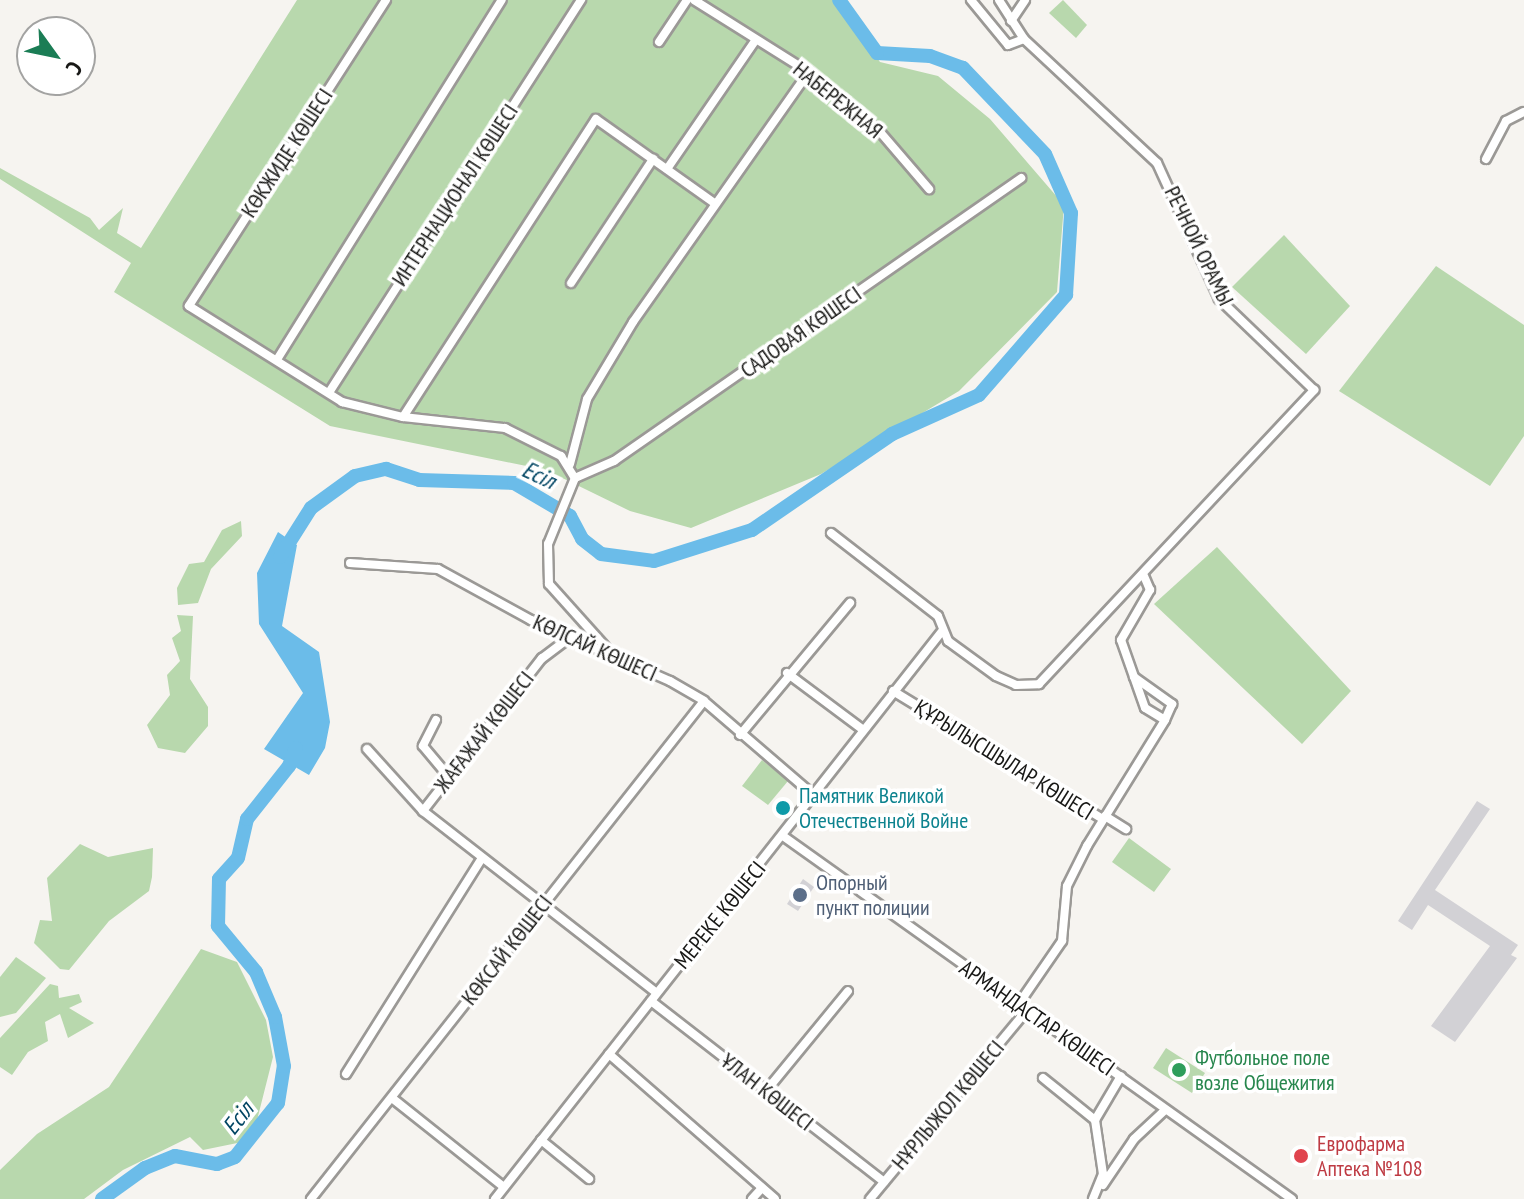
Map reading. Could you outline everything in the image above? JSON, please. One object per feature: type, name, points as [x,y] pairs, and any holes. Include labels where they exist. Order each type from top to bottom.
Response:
[{"type":"street","name":"КӨКЖИДЕ КӨШЕСІ","points":[[278,358],[189,306],[386,0]]},
{"type":"street","points":[[502,0],[278,358],[342,402],[403,417],[505,428],[570,464]]},
{"type":"street","name":"ИНТЕРНАЦИОНАЛ КӨШЕСІ","points":[[330,391],[581,0]]},
{"type":"street","points":[[659,42],[687,0]]},
{"type":"street","name":"НАБЕРЕЖНАЯ","points":[[694,0],[809,72],[881,133],[929,189]]},
{"type":"street","points":[[971,0],[1008,45],[1024,39]]},
{"type":"street","name":"РЕЧНОЙ ОРАМЫ","points":[[831,533],[938,616],[948,641],[1016,685],[1039,684],[1144,576],[1314,390],[1219,299],[1157,163],[1024,39],[999,0]]},
{"type":"street","points":[[1011,21],[1025,0]]},
{"type":"street","points":[[667,169],[755,41]]},
{"type":"street","points":[[611,653],[549,584],[545,565],[554,525],[575,478],[570,464],[587,399],[714,203],[809,72]]},
{"type":"street","points":[[1486,159],[1506,121],[1524,112]]},
{"type":"street","points":[[403,417],[596,119],[714,203]]},
{"type":"street","points":[[571,283],[653,159]]},
{"type":"street","name":"САДОВАЯ КӨШЕСІ","points":[[575,478],[614,461],[1021,178]]},
{"type":"street","name":"КӨЛСАЙ КӨШЕСІ","points":[[350,563],[438,569],[569,638],[611,653],[704,701],[812,794]]},
{"type":"street","points":[[1144,576],[1150,590],[1121,640],[1145,708],[1165,720]]},
{"type":"street","points":[[740,735],[787,673],[850,603]]},
{"type":"street","name":"МЕРЕКЕ КӨШЕСІ","points":[[495,1199],[943,630]]},
{"type":"street","name":"ЖАҒАЖАЙ КӨШЕСІ","points":[[543,903],[423,811],[542,658],[569,638]]},
{"type":"street","points":[[787,673],[862,729]]},
{"type":"street","points":[[1126,829],[1103,817],[1172,704],[1133,677]]},
{"type":"street","name":"ҚҰРЫЛЫСШЫЛАР КӨШЕСІ","points":[[893,691],[1103,817],[1067,886],[1062,941],[1022,1008]]},
{"type":"street","name":"КӨКСАЙ КӨШЕСІ","points":[[311,1199],[704,701]]},
{"type":"street","points":[[436,720],[423,746],[449,777]]},
{"type":"street","points":[[367,749],[423,811]]},
{"type":"street","name":"АРМАНДАСТАР КӨШЕСІ","points":[[783,836],[1292,1199]]},
{"type":"street","points":[[346,1074],[482,858]]},
{"type":"street","name":"ҰЛАН КӨШЕСІ","points":[[543,903],[766,1091],[884,1182]]},
{"type":"street","points":[[766,1091],[848,991]]},
{"type":"street","name":"НҰРЛЫЖОЛ КӨШЕСІ","points":[[870,1199],[1022,1008]]},
{"type":"street","points":[[609,1054],[775,1199]]},
{"type":"street","points":[[1103,1185],[1095,1120],[1121,1076]]},
{"type":"street","points":[[1043,1078],[1095,1120]]},
{"type":"street","points":[[392,1098],[504,1187]]},
{"type":"street","points":[[1093,1199],[1134,1139],[1165,1110]]},
{"type":"street","points":[[541,1140],[589,1179]]},
{"type":"street","points":[[752,1199],[762,1188]]},
{"type":"green space","points":[[297,0],[836,0],[880,62],[938,76],[990,119],[1064,205],[1057,292],[959,391],[821,474],[691,528],[630,511],[546,470],[330,426],[114,292],[131,263],[0,179],[0,168],[90,218],[99,230],[123,208],[117,233],[141,248]]},
{"type":"green space","points":[[1063,0],[1087,25],[1076,38],[1049,13]]},
{"type":"green space","points":[[1284,235],[1350,306],[1306,354],[1232,287]]},
{"type":"green space","points":[[1436,266],[1524,325],[1524,436],[1490,486],[1339,391]]},
{"type":"green space","points":[[241,521],[242,536],[211,569],[198,603],[178,605],[177,588],[189,564],[204,562],[222,530]]},
{"type":"green space","points":[[1217,547],[1351,691],[1302,744],[1154,604]]},
{"type":"green space","points":[[177,615],[193,616],[190,679],[208,707],[208,726],[185,753],[158,748],[147,725],[170,695],[167,675],[180,661],[172,638],[181,631]]},
{"type":"green space","points":[[762,760],[788,781],[768,805],[742,786]]},
{"type":"green space","points":[[1129,838],[1171,869],[1154,892],[1112,862]]},
{"type":"green space","points":[[80,844],[108,857],[153,848],[152,877],[149,891],[109,921],[69,970],[60,969],[34,943],[40,920],[52,921],[47,878]]},
{"type":"green space","points":[[201,949],[237,962],[266,1020],[273,1057],[252,1140],[203,1150],[190,1137],[123,1170],[84,1199],[0,1199],[0,1170],[37,1134],[109,1087]]},
{"type":"green space","points":[[16,957],[46,978],[16,1013],[0,1017],[0,977]]},
{"type":"green space","points":[[50,984],[58,986],[59,998],[79,994],[82,1002],[69,1008],[94,1023],[68,1038],[60,1014],[45,1022],[48,1041],[28,1052],[12,1075],[0,1067],[0,1038]]},
{"type":"green space","name":"Футбольное поле возле Общежития","points":[[1166,1048],[1205,1073],[1192,1093],[1153,1068]]},
{"type":"water","points":[[278,532],[297,545],[282,626],[319,652],[330,722],[325,748],[309,775],[264,749],[303,693],[259,624],[257,573]]},
{"type":"building","points":[[1477,801],[1490,809],[1435,890],[1518,945],[1511,955],[1517,958],[1455,1042],[1431,1026],[1490,946],[1428,905],[1412,930],[1398,921]]},
{"type":"building","name":"Опорный пункт полиции","points":[[803,879],[814,887],[798,911],[787,904]]},
{"type":"waterway","name":"Есіл","points":[[280,557],[311,508],[355,476],[386,469],[419,480],[514,483],[570,516],[582,539],[601,554],[654,561],[752,530],[892,434],[979,395],[1066,295],[1071,213],[1045,154],[963,68],[930,56],[877,53],[839,0]]},
{"type":"waterway","name":"Есіл","points":[[102,1199],[145,1168],[175,1156],[217,1164],[235,1157],[278,1103],[284,1066],[275,1017],[256,972],[218,926],[219,879],[238,858],[247,819],[289,766],[296,748]]},
{"type":"place","name":"Памятник Великой Отечественной Войне","points":[[783,808]]},
{"type":"place","name":"Опорный пункт полиции","points":[[800,895]]},
{"type":"place","name":"Футбольное поле возле Общежития","points":[[1179,1070]]},
{"type":"place","name":"Еврофарма Аптека №108","points":[[1301,1156]]}]
